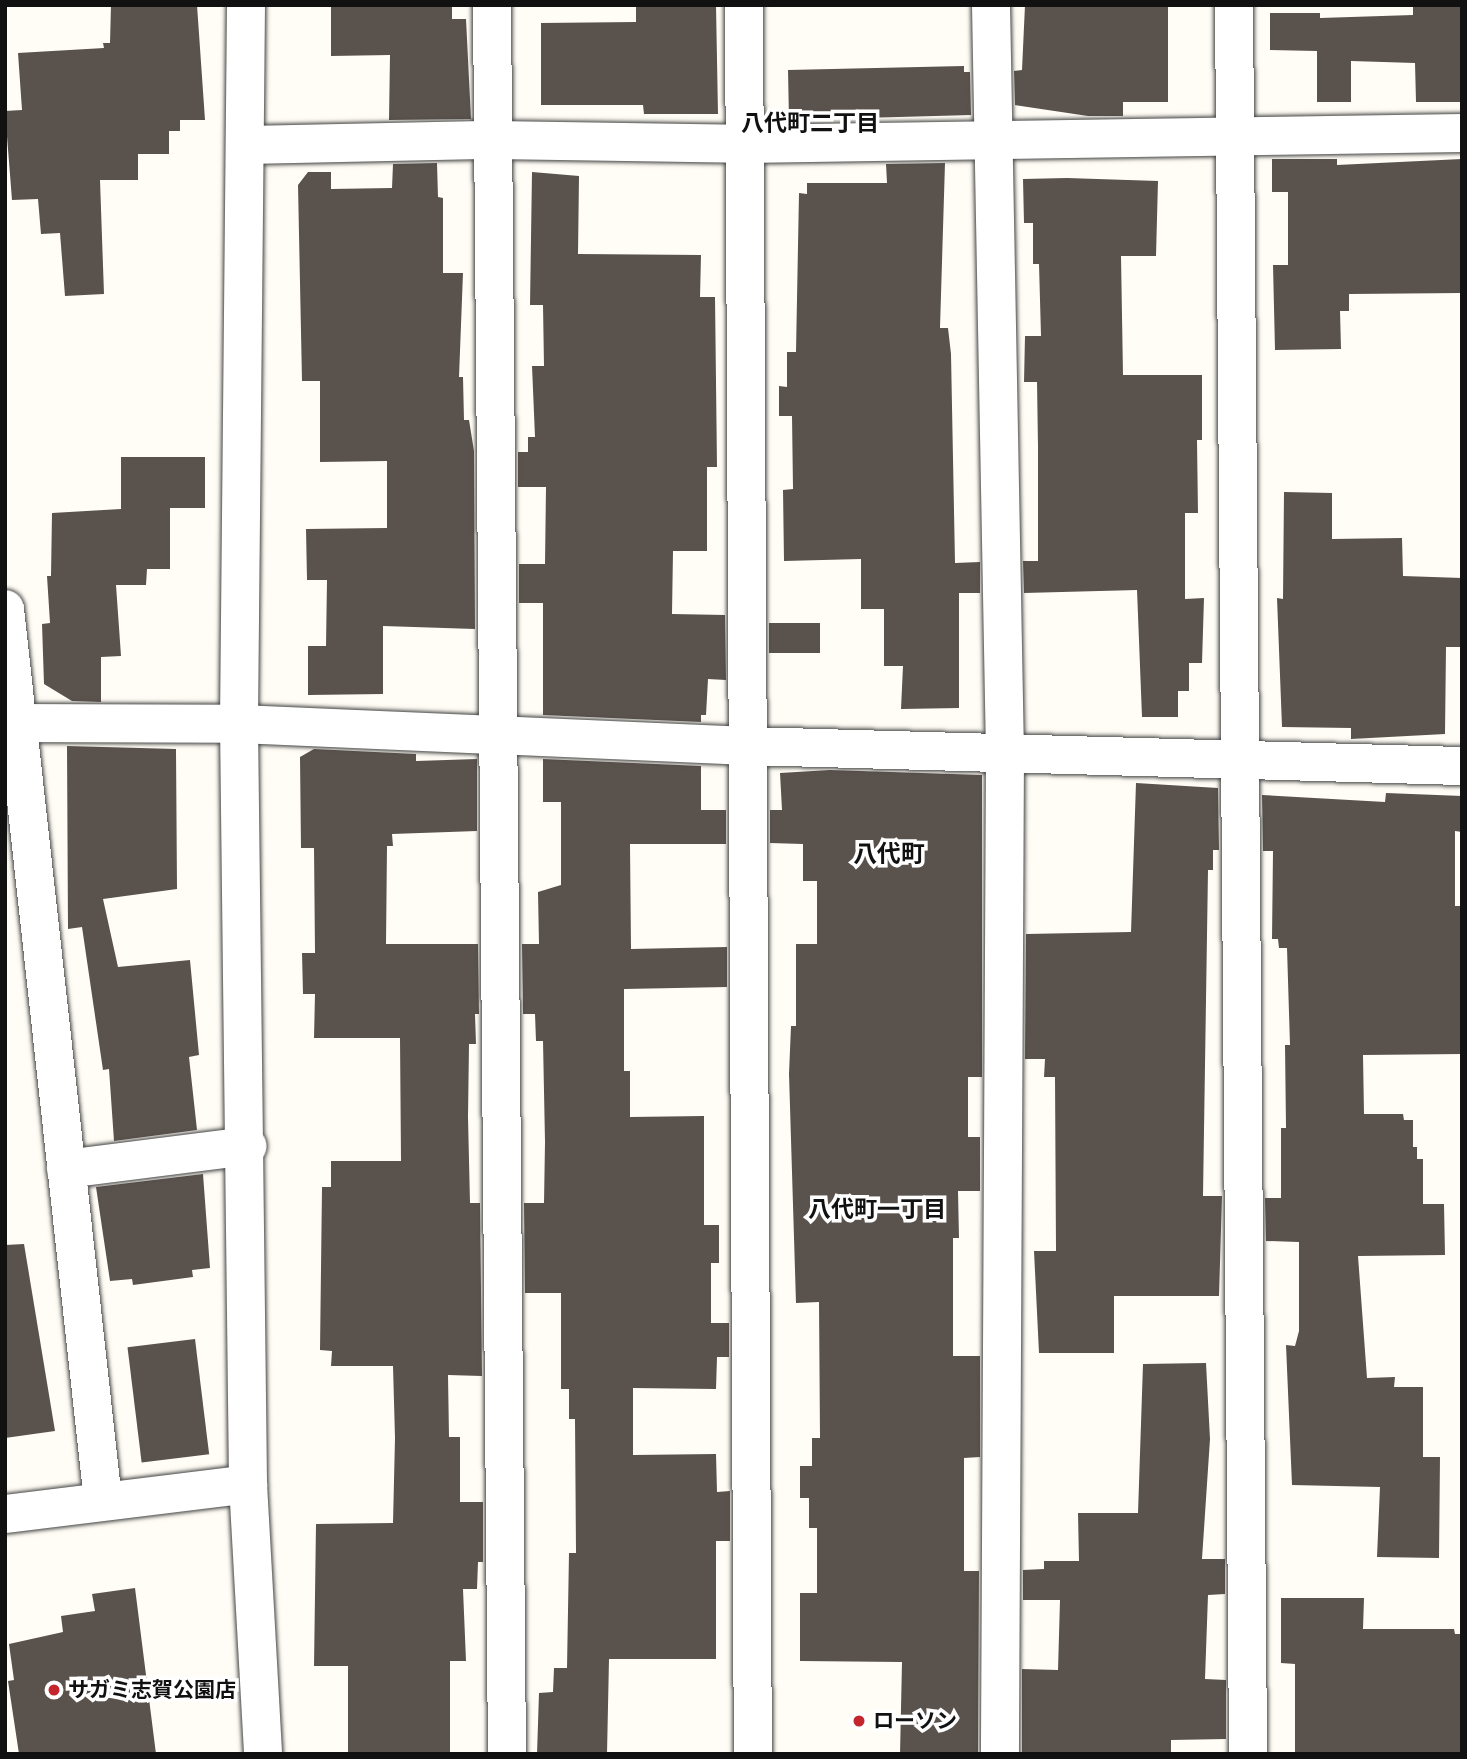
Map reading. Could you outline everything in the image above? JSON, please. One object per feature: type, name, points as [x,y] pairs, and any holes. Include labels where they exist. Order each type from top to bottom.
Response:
[{"type":"street","points":[[246,5],[247,145],[239,724],[248,1146],[248,1484],[263,1754]]},
{"type":"street","points":[[492,5],[507,1754]]},
{"type":"street","points":[[744,5],[753,1754]]},
{"type":"street","points":[[991,5],[990,141],[1005,755],[1000,1754]]},
{"type":"street","points":[[1234,5],[1248,1754]]},
{"type":"street","points":[[247,145],[494,140],[745,144],[1462,133]]},
{"type":"street","points":[[5,609],[10,723],[66,1169],[103,1501]]},
{"type":"street","points":[[10,723],[239,724],[1005,755],[1240,758],[1462,766]]},
{"type":"street","points":[[66,1169],[248,1146]]},
{"type":"street","points":[[5,1514],[248,1484]]},
{"type":"building","points":[[111,5],[197,5],[205,120],[180,120],[180,131],[169,131],[169,154],[138,154],[138,180],[100,180],[104,294],[65,296],[60,233],[41,234],[38,199],[12,200],[5,111],[22,110],[18,53],[104,48],[103,43],[110,43]]},
{"type":"building","points":[[331,5],[452,5],[452,19],[466,19],[471,119],[389,120],[390,55],[331,56]]},
{"type":"building","points":[[636,5],[716,5],[718,114],[644,114],[643,105],[541,105],[541,23],[636,22]]},
{"type":"building","points":[[1025,5],[1168,5],[1168,102],[1123,102],[1123,116],[1088,116],[1015,105],[1014,71],[1022,70]]},
{"type":"building","points":[[1413,5],[1462,5],[1462,102],[1416,102],[1415,63],[1351,61],[1351,102],[1317,102],[1317,51],[1270,50],[1270,13],[1320,13],[1320,18],[1413,15]]},
{"type":"building","points":[[964,66],[964,72],[970,72],[971,115],[789,120],[788,70]]},
{"type":"building","points":[[1272,159],[1337,159],[1337,165],[1462,159],[1462,293],[1349,294],[1349,311],[1340,311],[1341,349],[1275,350],[1273,265],[1288,265],[1288,192],[1272,192]]},
{"type":"building","points":[[437,163],[438,197],[443,198],[443,273],[463,273],[459,377],[463,377],[464,420],[469,420],[474,451],[475,629],[383,626],[383,694],[308,695],[308,646],[326,646],[327,580],[307,580],[306,529],[387,528],[387,461],[320,462],[320,381],[302,381],[298,185],[308,172],[331,172],[331,189],[392,188],[393,164]]},
{"type":"building","points":[[945,163],[940,328],[948,328],[951,354],[955,563],[980,562],[980,593],[959,593],[959,708],[901,709],[903,666],[884,666],[884,609],[861,609],[861,559],[784,561],[783,490],[793,489],[792,416],[779,416],[779,386],[787,387],[787,352],[796,352],[799,193],[807,194],[807,183],[887,183],[886,164]]},
{"type":"building","points":[[532,172],[579,176],[578,254],[701,255],[700,297],[715,297],[717,467],[707,467],[707,551],[673,551],[672,614],[725,615],[726,680],[708,679],[706,715],[701,715],[701,722],[543,715],[543,603],[519,603],[519,564],[545,564],[546,487],[518,487],[518,452],[528,452],[528,437],[535,437],[532,366],[544,366],[543,305],[530,305]]},
{"type":"building","points":[[1023,179],[1158,181],[1156,256],[1121,256],[1123,375],[1202,375],[1202,440],[1197,440],[1198,513],[1185,513],[1185,599],[1204,598],[1202,663],[1189,663],[1189,691],[1178,691],[1178,717],[1142,717],[1137,590],[1024,593],[1023,561],[1038,561],[1037,382],[1024,382],[1025,336],[1041,336],[1039,264],[1033,264],[1033,223],[1024,223]]},
{"type":"building","points":[[121,457],[205,457],[205,508],[170,508],[170,569],[147,569],[146,585],[116,585],[121,656],[101,657],[101,702],[72,701],[44,684],[42,624],[50,623],[47,576],[51,576],[52,513],[121,509]]},
{"type":"building","points":[[1284,492],[1332,493],[1332,539],[1402,538],[1403,576],[1462,578],[1462,647],[1446,647],[1445,734],[1351,739],[1351,728],[1282,727],[1277,598],[1283,599]]},
{"type":"building","points":[[769,623],[820,623],[820,653],[769,653]]},
{"type":"building","points":[[67,746],[176,749],[177,889],[103,899],[118,967],[190,960],[199,1055],[189,1057],[197,1130],[114,1141],[109,1069],[103,1070],[82,927],[68,929]]},
{"type":"building","points":[[314,749],[416,754],[416,761],[477,759],[477,831],[392,834],[393,846],[387,846],[386,944],[478,944],[479,1014],[475,1014],[476,1044],[469,1044],[468,1117],[470,1203],[480,1203],[482,1376],[448,1375],[449,1437],[460,1437],[460,1502],[483,1502],[483,1562],[478,1562],[477,1589],[463,1589],[466,1661],[450,1661],[450,1754],[348,1754],[348,1666],[314,1666],[316,1524],[393,1523],[395,1438],[393,1366],[331,1366],[332,1351],[320,1350],[322,1187],[331,1187],[331,1161],[401,1161],[400,1038],[314,1038],[315,994],[303,994],[302,953],[315,953],[314,848],[301,848],[300,757]]},
{"type":"building","points":[[543,759],[701,766],[701,810],[726,810],[726,844],[630,844],[631,949],[727,947],[727,987],[624,989],[624,1071],[630,1071],[630,1117],[704,1116],[704,1225],[719,1225],[719,1263],[711,1263],[711,1323],[729,1323],[729,1357],[717,1357],[716,1389],[633,1388],[633,1455],[716,1454],[717,1492],[730,1491],[730,1541],[716,1541],[716,1659],[609,1659],[607,1754],[537,1754],[539,1693],[553,1692],[554,1668],[567,1668],[569,1553],[576,1553],[575,1419],[569,1419],[569,1389],[561,1389],[561,1293],[525,1293],[524,1203],[544,1203],[545,1142],[543,1041],[536,1041],[535,1014],[523,1014],[522,944],[539,944],[538,892],[561,885],[561,802],[543,802]]},
{"type":"building","points":[[830,770],[982,775],[982,1077],[968,1077],[968,1137],[980,1137],[980,1191],[958,1191],[959,1238],[953,1238],[953,1356],[980,1356],[980,1457],[964,1458],[964,1571],[979,1571],[978,1754],[900,1754],[902,1662],[800,1661],[800,1593],[817,1593],[817,1528],[809,1528],[809,1498],[800,1498],[800,1466],[812,1466],[812,1438],[820,1438],[819,1302],[796,1303],[789,1074],[791,1026],[796,1026],[796,944],[817,944],[817,881],[803,881],[803,844],[770,843],[770,810],[782,810],[780,773]]},
{"type":"building","points":[[1136,783],[1218,788],[1219,850],[1213,850],[1213,870],[1208,870],[1203,1196],[1222,1196],[1219,1296],[1114,1296],[1114,1353],[1039,1353],[1034,1251],[1056,1251],[1055,1077],[1044,1077],[1045,1059],[1025,1059],[1026,934],[1131,932]]},
{"type":"building","points":[[1386,793],[1462,796],[1462,832],[1455,831],[1455,906],[1462,906],[1462,1054],[1363,1055],[1364,1114],[1403,1114],[1404,1120],[1413,1120],[1413,1147],[1417,1147],[1417,1159],[1423,1159],[1423,1204],[1444,1204],[1445,1255],[1358,1256],[1367,1378],[1395,1377],[1394,1387],[1423,1387],[1423,1457],[1440,1457],[1439,1558],[1377,1557],[1380,1487],[1292,1485],[1286,1345],[1295,1346],[1299,1331],[1299,1242],[1266,1241],[1265,1198],[1281,1198],[1281,1128],[1286,1128],[1285,1045],[1290,1045],[1287,948],[1279,948],[1278,939],[1272,939],[1273,851],[1263,851],[1262,795],[1385,802]]},
{"type":"building","points":[[203,1174],[210,1268],[192,1270],[193,1277],[133,1285],[132,1279],[110,1281],[96,1187]]},
{"type":"building","points":[[24,1244],[55,1431],[5,1438],[5,1245]]},
{"type":"building","points":[[195,1339],[209,1454],[142,1462],[128,1347]]},
{"type":"building","points":[[1206,1363],[1210,1439],[1202,1559],[1225,1559],[1225,1594],[1208,1595],[1205,1679],[1226,1680],[1226,1739],[1171,1740],[1171,1754],[1022,1754],[1022,1669],[1058,1670],[1060,1600],[1023,1600],[1023,1570],[1044,1569],[1044,1561],[1079,1561],[1078,1513],[1138,1513],[1143,1364]]},
{"type":"building","points":[[135,1588],[156,1754],[19,1754],[8,1681],[14,1680],[9,1644],[63,1632],[61,1616],[95,1611],[92,1594]]},
{"type":"building","points":[[1281,1598],[1364,1598],[1363,1629],[1454,1629],[1455,1634],[1462,1634],[1462,1754],[1295,1754],[1295,1664],[1281,1663]]},
{"type":"place","name":"サガミ志賀公園店","points":[[54,1690]]},
{"type":"place","name":"ローソン","points":[[859,1721]]},
{"type":"district","name":"八代町二丁目","points":[[810,123]]},
{"type":"district","name":"八代町","points":[[889,855]]},
{"type":"district","name":"八代町一丁目","points":[[877,1209]]}]
